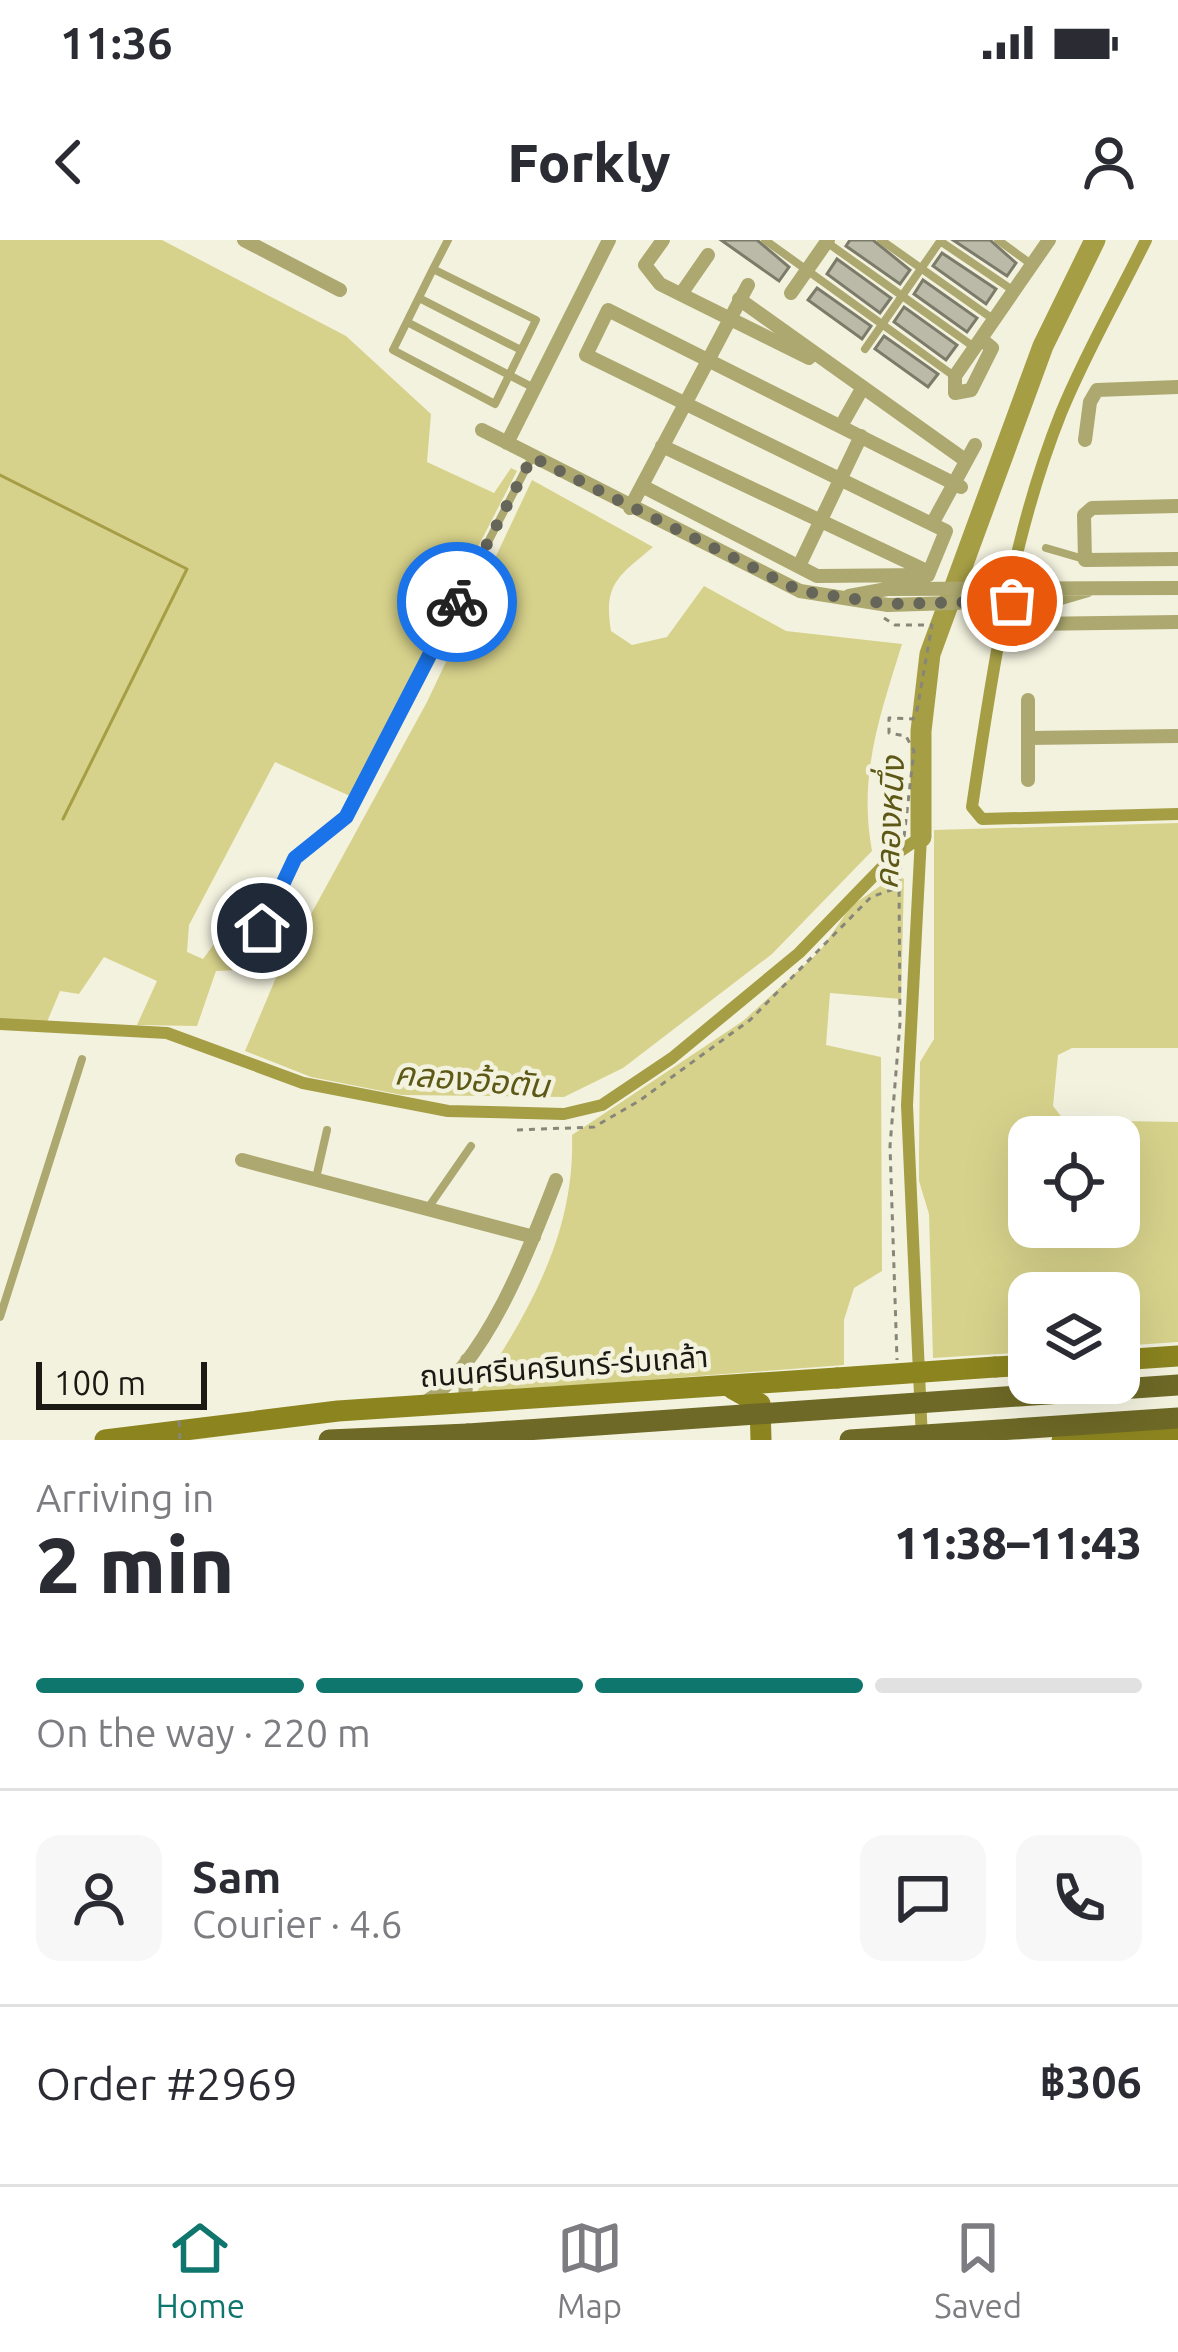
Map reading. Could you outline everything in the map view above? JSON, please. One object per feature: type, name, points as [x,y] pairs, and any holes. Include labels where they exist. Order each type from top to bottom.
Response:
[{"type":"main road","points":[[1140,1359],[1178,1356]]},
{"type":"main road","name":"ถนนศรีนครินทร์-ร่มเกล้า","points":[[104,1440],[288,1415],[1008,1366]]},
{"type":"main road","name":"ถนนศรีนครินทร์-ร่มเกล้า","points":[[329,1440],[1178,1385]]},
{"type":"main road","points":[[727,1387],[760,1404],[761,1440]]},
{"type":"main road","points":[[1076,1404],[1077,1422],[1086,1431],[1111,1437]]},
{"type":"main road","points":[[850,1440],[1178,1418]]},
{"type":"main road","points":[[1062,1440],[1178,1434]]},
{"type":"street","points":[[244,240],[340,290]]},
{"type":"street","points":[[507,443],[609,240]]},
{"type":"street","points":[[663,240],[645,266],[660,284],[846,375]]},
{"type":"street","points":[[955,376],[950,386],[955,393],[971,390],[993,352],[978,344],[1049,240]]},
{"type":"street","points":[[790,293],[826,241]]},
{"type":"street","points":[[681,294],[708,255]]},
{"type":"street","points":[[630,508],[743,292],[846,375],[964,460]]},
{"type":"street","points":[[928,572],[946,531],[586,355],[608,310],[955,484]]},
{"type":"street","points":[[842,426],[863,387]]},
{"type":"street","points":[[1085,440],[1090,402],[1097,390],[1178,387]]},
{"type":"street","points":[[482,430],[780,584],[818,595],[885,599],[1178,588]]},
{"type":"street","points":[[799,566],[861,436]]},
{"type":"street","points":[[932,524],[975,445]]},
{"type":"street","points":[[662,446],[928,572]]},
{"type":"street","points":[[642,486],[817,576],[928,572]]},
{"type":"street","points":[[1178,506],[1089,509],[1084,515],[1085,560],[1178,559]]},
{"type":"street","points":[[1029,623],[1178,622]]},
{"type":"street","points":[[1028,700],[1028,780]]},
{"type":"street","points":[[1028,738],[1178,736]]},
{"type":"street","points":[[242,1160],[534,1237]]},
{"type":"street","points":[[418,1407],[466,1360],[534,1237],[556,1180]]},
{"type":"street","points":[[465,1403],[466,1360]]},
{"type":"lane","points":[[433,269],[536,320],[495,404],[393,350],[433,269],[448,240]]},
{"type":"lane","points":[[765,240],[955,376]]},
{"type":"lane","points":[[881,240],[994,320]]},
{"type":"lane","points":[[865,349],[940,240],[1014,291]]},
{"type":"lane","points":[[998,240],[1032,265]]},
{"type":"lane","points":[[826,241],[978,344]]},
{"type":"lane","points":[[419,298],[521,350]]},
{"type":"lane","points":[[407,322],[535,388]]},
{"type":"lane","points":[[262,928],[295,858],[346,817],[532,457]]},
{"type":"lane","points":[[1046,548],[1085,560]]},
{"type":"lane","points":[[0,1317],[82,1059]]},
{"type":"lane","points":[[316,1178],[327,1130]]},
{"type":"lane","points":[[428,1208],[471,1146]]},
{"type":"path","points":[[885,599],[885,620],[895,625],[932,625],[913,719],[889,718],[889,733],[906,736],[914,752],[899,883],[900,1023],[890,1146],[898,1372]]},
{"type":"path","points":[[517,1130],[594,1127],[639,1101],[750,1020],[839,935],[871,897],[899,883]]},
{"type":"path","points":[[179,1421],[180,1440]]},
{"type":"shaded area","points":[[0,240],[162,240],[346,336],[431,414],[427,462],[494,493],[511,468],[517,471],[350,796],[275,762],[189,925],[187,952],[203,959],[231,921],[255,930],[239,970],[216,971],[197,1026],[137,1025],[157,981],[104,957],[79,994],[60,991],[47,1022],[0,1019]]},
{"type":"shaded area","points":[[532,480],[653,547],[616,582],[609,602],[611,631],[632,645],[667,637],[704,586],[786,631],[902,644],[870,771],[872,851],[772,954],[623,1068],[564,1097],[402,1095],[311,1077],[245,1051],[275,980],[427,702]]},
{"type":"shaded area","points":[[1178,823],[1178,1048],[1072,1048],[1058,1055],[1053,1106],[1061,1116],[1008,1116],[1008,1248],[1140,1248],[1140,1121],[1178,1122],[1178,1342],[1140,1345],[1140,1272],[1008,1272],[1008,1353],[933,1358],[929,1214],[919,1181],[919,1151],[920,1062],[934,1039],[934,830]]},
{"type":"shaded area","points":[[898,874],[904,879],[901,999],[830,993],[826,1045],[881,1057],[882,1271],[854,1288],[844,1320],[844,1365],[476,1393],[530,1302],[557,1239],[566,1206],[572,1135],[743,1021],[820,951],[851,906]]},
{"type":"building","points":[[721,240],[757,240],[789,267],[779,281]]},
{"type":"building","points":[[850,240],[873,240],[910,270],[900,284],[846,246]]},
{"type":"building","points":[[953,240],[990,240],[1016,263],[1007,276]]},
{"type":"building","points":[[942,253],[996,289],[986,304],[933,266]]},
{"type":"building","points":[[837,259],[891,298],[880,313],[827,274]]},
{"type":"building","points":[[923,280],[977,318],[967,332],[914,294]]},
{"type":"building","points":[[817,288],[871,326],[862,339],[808,300]]},
{"type":"building","points":[[904,307],[957,345],[946,360],[894,322]]},
{"type":"building","points":[[884,336],[938,374],[928,387],[875,349]]},
{"type":"waterway","name":"คลองหนึ่ง","points":[[921,837],[921,731],[930,654],[1043,346],[1095,240]]},
{"type":"waterway","points":[[1146,240],[1070,391],[1044,460],[1005,607],[972,807],[982,819],[1178,814]]},
{"type":"waterway","points":[[0,475],[187,569],[63,819]]},
{"type":"waterway","name":"คลองหนึ่ง","points":[[921,837],[907,1105],[922,1440]]},
{"type":"waterway","name":"คลองอ้อตัน","points":[[0,1024],[167,1033],[303,1083],[448,1111],[564,1114],[602,1105],[672,1058],[799,953],[893,856],[921,837]]},
{"type":"way so far","points":[[457,602],[532,457],[800,591],[888,604],[1012,601]]},
{"type":"route","points":[[262,928],[295,858],[346,817],[457,602]]}]
